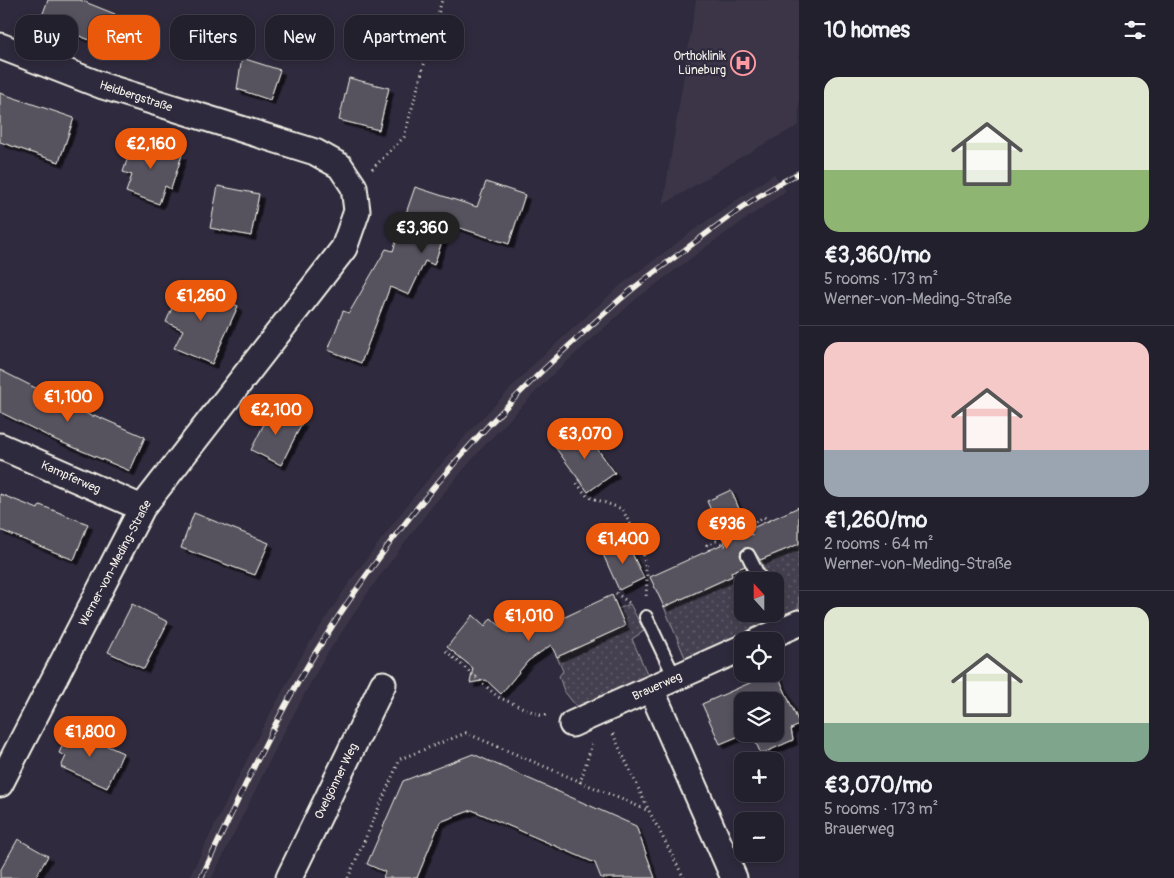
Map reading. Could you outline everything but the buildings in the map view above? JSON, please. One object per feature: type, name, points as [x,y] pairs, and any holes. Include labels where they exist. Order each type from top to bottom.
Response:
[{"type":"street","name":"Heidbergstraße","points":[[0,46],[103,86],[316,152],[340,166],[356,199]]},
{"type":"street","name":"Werner-von-Meding-Straße","points":[[0,784],[142,508],[344,248],[356,199]]},
{"type":"street","name":"Kampferweg","points":[[0,446],[142,508]]},
{"type":"street","points":[[771,632],[786,621]]},
{"type":"street","name":"Brauerweg","points":[[564,719],[603,710],[734,652]]},
{"type":"street","name":"Ovelgönner Weg","points":[[289,878],[383,684]]},
{"type":"street","points":[[650,689],[734,878]]},
{"type":"lane","points":[[748,556],[756,572]]},
{"type":"lane","points":[[646,617],[675,678]]},
{"type":"path","points":[[356,199],[404,136],[442,0]]},
{"type":"path","points":[[579,480],[576,482],[587,496],[622,509],[642,546],[647,576],[646,617]]},
{"type":"path","points":[[709,550],[707,545],[716,541],[748,556],[753,523],[764,517],[769,520]]},
{"type":"path","points":[[446,651],[498,696],[540,715],[564,719]]},
{"type":"path","points":[[476,678],[479,673]]},
{"type":"path","points":[[603,710],[649,811],[684,878]]},
{"type":"path","points":[[348,878],[400,759],[466,733],[649,811]]},
{"type":"shaded area","name":"Orthoklinik Lüneburg","points":[[696,0],[799,0],[799,125],[741,157],[663,205]]},
{"type":"shaded area","points":[[774,174],[786,191],[710,244],[635,300],[550,377],[482,448],[430,509],[371,588],[323,660],[282,736],[212,878],[189,878],[263,727],[305,650],[353,577],[414,496],[467,434],[536,362],[622,284],[698,227]]},
{"type":"shaded area","points":[[799,544],[799,608],[786,614],[784,610],[784,572],[766,572],[760,560]]},
{"type":"shaded area","points":[[728,552],[747,565],[750,572],[735,572]]},
{"type":"shaded area","points":[[734,576],[734,622],[766,622],[745,632],[734,632],[734,637],[686,660],[664,607]]},
{"type":"shaded area","points":[[630,604],[644,631],[632,639],[649,678],[580,711],[564,691],[559,676],[563,671],[557,657],[625,626],[618,609]]},
{"type":"railway","points":[[201,878],[269,737],[314,655],[372,567],[437,484],[507,406],[617,302],[739,210],[799,173]]},
{"type":"place","name":"Orthoklinik Lüneburg","points":[[743,63]]}]
